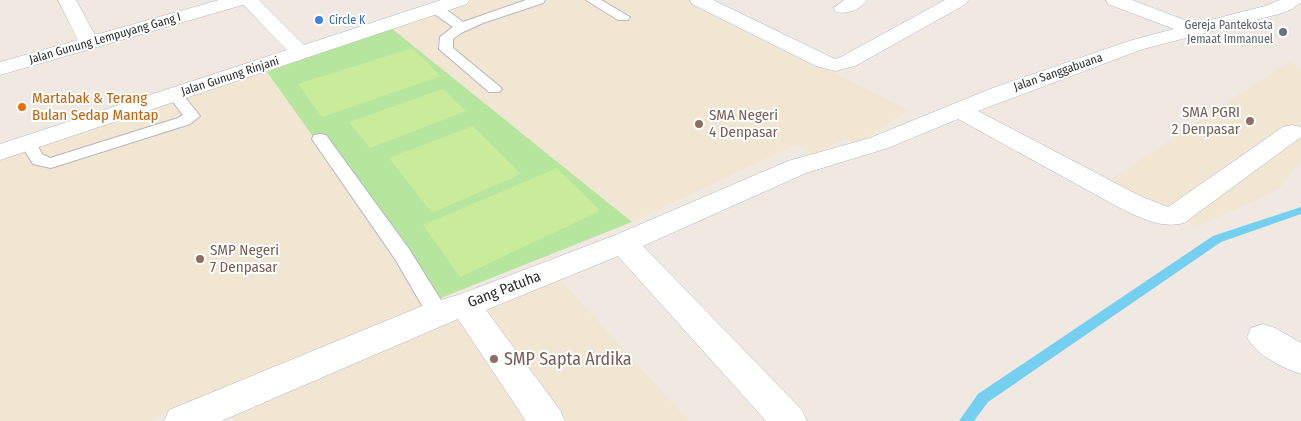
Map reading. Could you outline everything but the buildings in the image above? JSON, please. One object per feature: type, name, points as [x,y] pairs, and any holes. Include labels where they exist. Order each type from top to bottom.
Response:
[{"type":"street","points":[[67,0],[89,42]]},
{"type":"street","name":"Jalan Gunung Lempuyang Gang I","points":[[0,69],[239,0]]},
{"type":"street","points":[[248,0],[301,53]]},
{"type":"street","name":"Jalan Gunung Rinjani","points":[[0,152],[460,0]]},
{"type":"street","points":[[700,0],[805,54],[835,65],[848,62],[953,1]]},
{"type":"street","points":[[1115,0],[1194,30]]},
{"type":"street","name":"Jalan Sanggabuana","points":[[827,157],[853,152],[879,143],[998,94],[1136,45],[1272,10],[1285,6],[1293,0]]},
{"type":"street","points":[[959,110],[1155,214],[1164,217],[1174,216],[1292,132]]},
{"type":"street","name":"Gang Patuha","points":[[182,421],[216,414],[451,308],[623,243],[788,171],[827,157]]},
{"type":"street","points":[[623,243],[789,421]]},
{"type":"street","points":[[451,308],[546,421]]},
{"type":"street","points":[[1263,337],[1301,360]]},
{"type":"lane","points":[[494,89],[446,49],[445,41],[449,34],[462,27],[539,0]]},
{"type":"lane","points":[[592,0],[623,17]]},
{"type":"lane","points":[[435,8],[462,27]]},
{"type":"lane","points":[[28,142],[38,162],[51,163],[184,121],[192,116],[175,94]]},
{"type":"lane","points":[[320,139],[402,254],[451,308]]},
{"type":"shaded area","name":"SMA Negeri 4 Denpasar","points":[[474,0],[689,0],[908,110],[856,145],[845,139],[812,155],[797,144],[632,222],[391,28]]},
{"type":"shaded area","name":"SMA PGRI 2 Denpasar","points":[[1288,62],[1301,67],[1301,160],[1278,190],[1196,227],[1110,180]]},
{"type":"shaded area","name":"SMP Negeri 7 Denpasar","points":[[267,72],[431,302],[148,421],[0,421],[0,157]]},
{"type":"shaded area","name":"SMP Sapta Ardika","points":[[557,276],[689,421],[233,421],[231,409]]},
{"type":"green space","points":[[391,28],[632,222],[431,302],[267,72]]},
{"type":"green space","points":[[412,48],[441,76],[322,117],[298,84]]},
{"type":"green space","points":[[443,89],[466,111],[370,148],[349,122]]},
{"type":"green space","points":[[473,126],[521,174],[432,213],[389,158]]},
{"type":"green space","points":[[557,168],[600,211],[460,277],[423,225]]},
{"type":"waterway","points":[[966,421],[983,398],[1217,239],[1301,210]]},
{"type":"place","name":"Circle K","points":[[319,20]]},
{"type":"place","name":"Gereja Pantekosta Jemaat Immanuel","points":[[1283,32]]},
{"type":"place","name":"Martabak & Terang Bulan Sedap Mantap","points":[[22,107]]},
{"type":"place","name":"SMA PGRI 2 Denpasar","points":[[1250,121]]},
{"type":"place","name":"SMA Negeri 4 Denpasar","points":[[699,124]]},
{"type":"place","name":"SMP Negeri 7 Denpasar","points":[[200,259]]},
{"type":"place","name":"SMP Sapta Ardika","points":[[494,359]]}]
